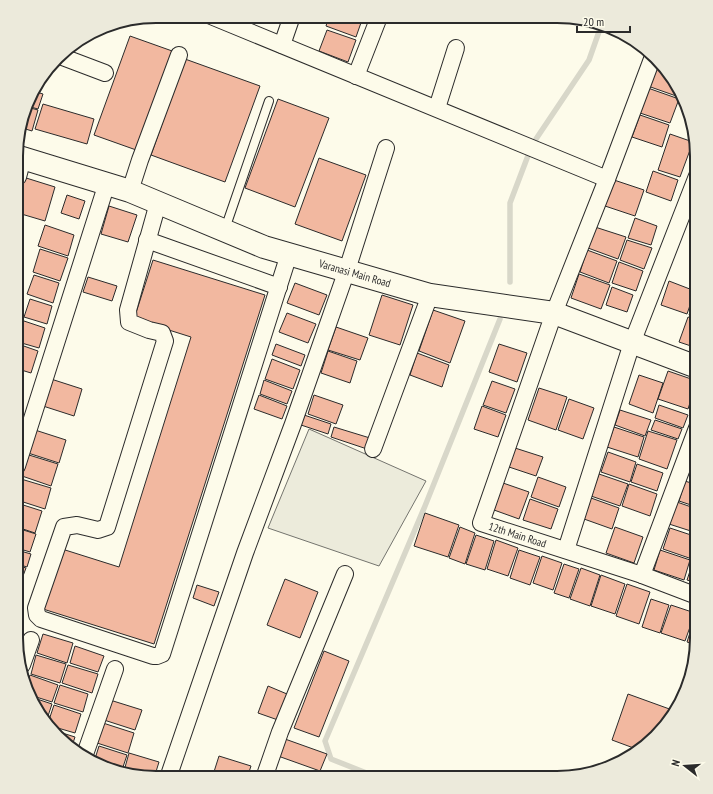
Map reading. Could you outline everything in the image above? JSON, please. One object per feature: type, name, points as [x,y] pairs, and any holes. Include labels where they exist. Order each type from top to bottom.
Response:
[{"type":"street","points":[[227,23],[607,179]]},
{"type":"street","points":[[282,45],[290,23]]},
{"type":"street","points":[[356,76],[377,23]]},
{"type":"street","points":[[437,108],[456,48]]},
{"type":"street","points":[[130,192],[140,160],[179,55]]},
{"type":"street","points":[[66,58],[105,73]]},
{"type":"street","points":[[554,313],[651,62]]},
{"type":"street","points":[[170,771],[245,553],[293,424],[347,270],[386,148]]},
{"type":"street","name":"Varanasi Main Road","points":[[23,165],[107,183],[158,202],[264,247],[430,295],[554,313],[690,364]]},
{"type":"street","points":[[23,447],[107,183]]},
{"type":"street","points":[[566,550],[632,343],[690,194]]},
{"type":"street","points":[[158,202],[128,310],[130,322],[149,330],[162,333],[165,341],[107,527],[98,530],[77,525],[64,527],[36,608],[37,615],[42,619],[153,656],[162,654],[290,254]]},
{"type":"street","points":[[147,240],[279,287]]},
{"type":"street","points":[[372,449],[430,295]]},
{"type":"street","name":"12th Main Road","points":[[554,313],[481,522],[642,575],[690,593]]},
{"type":"street","points":[[642,575],[690,447]]},
{"type":"street","points":[[266,771],[280,732],[345,574]]},
{"type":"street","points":[[25,657],[31,640]]},
{"type":"street","points":[[87,751],[115,669]]},
{"type":"lane","points":[[224,231],[269,101]]},
{"type":"shaded area","points":[[309,429],[426,481],[379,566],[268,528]]},
{"type":"building","points":[[327,23],[361,23],[356,37],[326,26]]},
{"type":"building","points":[[327,30],[356,40],[348,62],[319,51]]},
{"type":"building","points":[[130,36],[175,52],[139,151],[94,135]]},
{"type":"building","points":[[185,59],[260,86],[225,182],[151,155]]},
{"type":"building","points":[[654,66],[668,82],[675,96],[645,85]]},
{"type":"building","points":[[645,87],[676,98],[678,102],[670,123],[637,112]]},
{"type":"building","points":[[39,93],[43,94],[38,109],[32,107]]},
{"type":"building","points":[[278,99],[329,118],[295,207],[245,188]]},
{"type":"building","points":[[43,104],[94,119],[87,144],[35,129]]},
{"type":"building","points":[[32,108],[38,110],[32,131],[26,129]]},
{"type":"building","points":[[640,115],[669,125],[662,147],[632,137]]},
{"type":"building","points":[[670,134],[689,141],[690,150],[680,177],[658,170]]},
{"type":"building","points":[[319,158],[366,175],[342,241],[295,224]]},
{"type":"building","points":[[653,171],[678,180],[671,201],[646,192]]},
{"type":"building","points":[[23,177],[55,187],[45,221],[23,214]]},
{"type":"building","points":[[611,179],[644,190],[635,216],[602,205]]},
{"type":"building","points":[[67,195],[85,201],[79,219],[61,213]]},
{"type":"building","points":[[109,206],[137,215],[128,242],[101,234]]},
{"type":"building","points":[[635,218],[657,226],[651,245],[628,238]]},
{"type":"building","points":[[45,225],[74,235],[68,256],[38,246]]},
{"type":"building","points":[[595,227],[626,237],[618,259],[588,248]]},
{"type":"building","points":[[627,240],[652,248],[644,269],[620,260]]},
{"type":"building","points":[[40,249],[68,258],[60,281],[33,272]]},
{"type":"building","points":[[587,250],[617,261],[609,283],[580,272]]},
{"type":"building","points":[[153,260],[265,295],[154,644],[43,609],[62,549],[119,567],[191,337],[134,319]]},
{"type":"building","points":[[619,262],[643,271],[636,291],[612,283]]},
{"type":"building","points":[[579,274],[610,285],[601,309],[571,298]]},
{"type":"building","points":[[34,275],[59,283],[53,303],[27,294]]},
{"type":"building","points":[[88,277],[117,286],[112,301],[83,292]]},
{"type":"building","points":[[669,281],[690,289],[690,305],[687,314],[661,305]]},
{"type":"building","points":[[295,283],[327,295],[319,315],[287,303]]},
{"type":"building","points":[[612,287],[633,295],[627,312],[606,305]]},
{"type":"building","points":[[382,295],[413,305],[400,345],[369,335]]},
{"type":"building","points":[[30,299],[52,306],[47,324],[24,317]]},
{"type":"building","points":[[433,310],[465,321],[450,363],[419,351]]},
{"type":"building","points":[[287,313],[316,324],[308,343],[279,332]]},
{"type":"building","points":[[688,317],[690,318],[690,346],[679,342]]},
{"type":"building","points":[[23,321],[45,328],[39,348],[23,343]]},
{"type":"building","points":[[336,327],[368,338],[360,360],[328,350]]},
{"type":"building","points":[[276,344],[305,355],[301,366],[272,355]]},
{"type":"building","points":[[499,344],[527,353],[517,382],[489,372]]},
{"type":"building","points":[[23,346],[38,351],[31,373],[23,371]]},
{"type":"building","points":[[328,351],[357,361],[350,383],[321,373]]},
{"type":"building","points":[[417,353],[449,365],[442,387],[410,375]]},
{"type":"building","points":[[272,359],[300,370],[293,389],[265,379]]},
{"type":"building","points":[[668,371],[690,379],[690,403],[688,409],[658,399]]},
{"type":"building","points":[[639,375],[663,383],[653,413],[629,404]]},
{"type":"building","points":[[51,379],[82,389],[74,416],[43,406]]},
{"type":"building","points":[[264,380],[292,391],[287,404],[260,394]]},
{"type":"building","points":[[492,381],[515,389],[506,413],[483,405]]},
{"type":"building","points":[[539,388],[567,397],[556,430],[528,420]]},
{"type":"building","points":[[259,395],[287,406],[282,419],[254,409]]},
{"type":"building","points":[[314,395],[343,405],[336,424],[308,414]]},
{"type":"building","points":[[569,399],[594,408],[583,439],[558,430]]},
{"type":"building","points":[[659,405],[688,415],[683,428],[655,418]]},
{"type":"building","points":[[482,406],[506,415],[498,437],[474,429]]},
{"type":"building","points":[[620,410],[651,420],[645,436],[615,425]]},
{"type":"building","points":[[304,415],[331,424],[328,434],[301,425]]},
{"type":"building","points":[[655,420],[682,429],[678,439],[651,430]]},
{"type":"building","points":[[334,427],[370,438],[367,449],[331,437]]},
{"type":"building","points":[[614,427],[644,437],[638,457],[607,447]]},
{"type":"building","points":[[35,430],[66,440],[59,463],[28,453]]},
{"type":"building","points":[[648,431],[677,440],[667,469],[639,459]]},
{"type":"building","points":[[515,448],[543,457],[536,476],[509,467]]},
{"type":"building","points":[[608,452],[636,462],[630,482],[601,472]]},
{"type":"building","points":[[29,455],[58,464],[51,486],[23,476]]},
{"type":"building","points":[[637,464],[663,473],[657,491],[631,482]]},
{"type":"building","points":[[599,474],[628,484],[620,506],[591,496]]},
{"type":"building","points":[[538,477],[566,487],[559,507],[531,497]]},
{"type":"building","points":[[23,480],[51,488],[45,509],[23,502]]},
{"type":"building","points":[[685,481],[690,483],[690,505],[679,501]]},
{"type":"building","points":[[503,483],[529,492],[519,519],[494,510]]},
{"type":"building","points":[[629,484],[657,494],[650,516],[622,506]]},
{"type":"building","points":[[591,498],[619,508],[612,529],[584,519]]},
{"type":"building","points":[[530,499],[558,509],[551,529],[523,520]]},
{"type":"building","points":[[677,502],[690,507],[690,531],[669,524]]},
{"type":"building","points":[[23,505],[42,511],[35,533],[23,529]]},
{"type":"building","points":[[425,513],[459,525],[448,557],[414,546]]},
{"type":"building","points":[[460,527],[475,533],[465,564],[449,558]]},
{"type":"building","points":[[615,527],[643,537],[634,563],[606,553]]},
{"type":"building","points":[[670,528],[690,535],[690,558],[663,549]]},
{"type":"building","points":[[23,530],[36,534],[30,552],[23,550]]},
{"type":"building","points":[[476,535],[494,541],[485,570],[466,564]]},
{"type":"building","points":[[496,540],[518,548],[508,576],[487,569]]},
{"type":"building","points":[[519,550],[540,557],[530,585],[510,578]]},
{"type":"building","points":[[660,550],[690,560],[684,580],[654,570]]},
{"type":"building","points":[[23,552],[31,554],[27,567],[23,566]]},
{"type":"building","points":[[542,556],[562,563],[553,590],[533,583]]},
{"type":"building","points":[[564,564],[579,569],[569,598],[554,593]]},
{"type":"building","points":[[23,567],[26,568],[23,576]]},
{"type":"building","points":[[581,568],[600,575],[590,606],[570,599]]},
{"type":"building","points":[[690,571],[690,581],[687,580]]},
{"type":"building","points":[[601,575],[625,584],[615,614],[591,606]]},
{"type":"building","points":[[285,579],[318,592],[300,638],[267,625]]},
{"type":"building","points":[[627,584],[650,592],[639,624],[616,616]]},
{"type":"building","points":[[197,585],[219,592],[214,606],[193,598]]},
{"type":"building","points":[[651,599],[669,605],[660,633],[642,627]]},
{"type":"building","points":[[671,605],[690,611],[690,627],[685,641],[661,633]]},
{"type":"building","points":[[690,633],[690,643],[687,642]]},
{"type":"building","points":[[43,634],[73,643],[67,663],[37,653]]},
{"type":"building","points":[[75,646],[104,656],[98,672],[70,663]]},
{"type":"building","points":[[324,651],[349,661],[319,737],[294,728]]},
{"type":"building","points":[[36,655],[66,664],[60,683],[31,674]]},
{"type":"building","points":[[68,665],[98,674],[92,693],[62,683]]},
{"type":"building","points":[[30,675],[58,685],[52,702],[37,697],[29,677]]},
{"type":"building","points":[[60,685],[88,694],[83,712],[54,703]]},
{"type":"building","points":[[268,686],[287,694],[278,720],[258,713]]},
{"type":"building","points":[[628,694],[669,709],[651,732],[633,748],[612,740]]},
{"type":"building","points":[[38,699],[52,704],[48,716]]},
{"type":"building","points":[[110,700],[142,710],[135,730],[104,720]]},
{"type":"building","points":[[54,705],[81,714],[75,733],[59,728],[50,718]]},
{"type":"building","points":[[103,723],[134,733],[128,753],[97,743]]},
{"type":"building","points":[[64,733],[75,737],[73,742]]},
{"type":"building","points":[[285,739],[327,754],[320,771],[278,756]]},
{"type":"building","points":[[99,746],[127,755],[123,766],[105,761],[96,756]]},
{"type":"building","points":[[129,753],[159,762],[156,771],[125,767]]},
{"type":"building","points":[[219,756],[251,766],[249,771],[214,771]]},
{"type":"waterway","points":[[536,139],[589,60],[600,30]]},
{"type":"waterway","points":[[510,282],[510,203],[529,153]]},
{"type":"waterway","points":[[361,771],[331,759],[325,741],[425,506],[500,319]]}]
